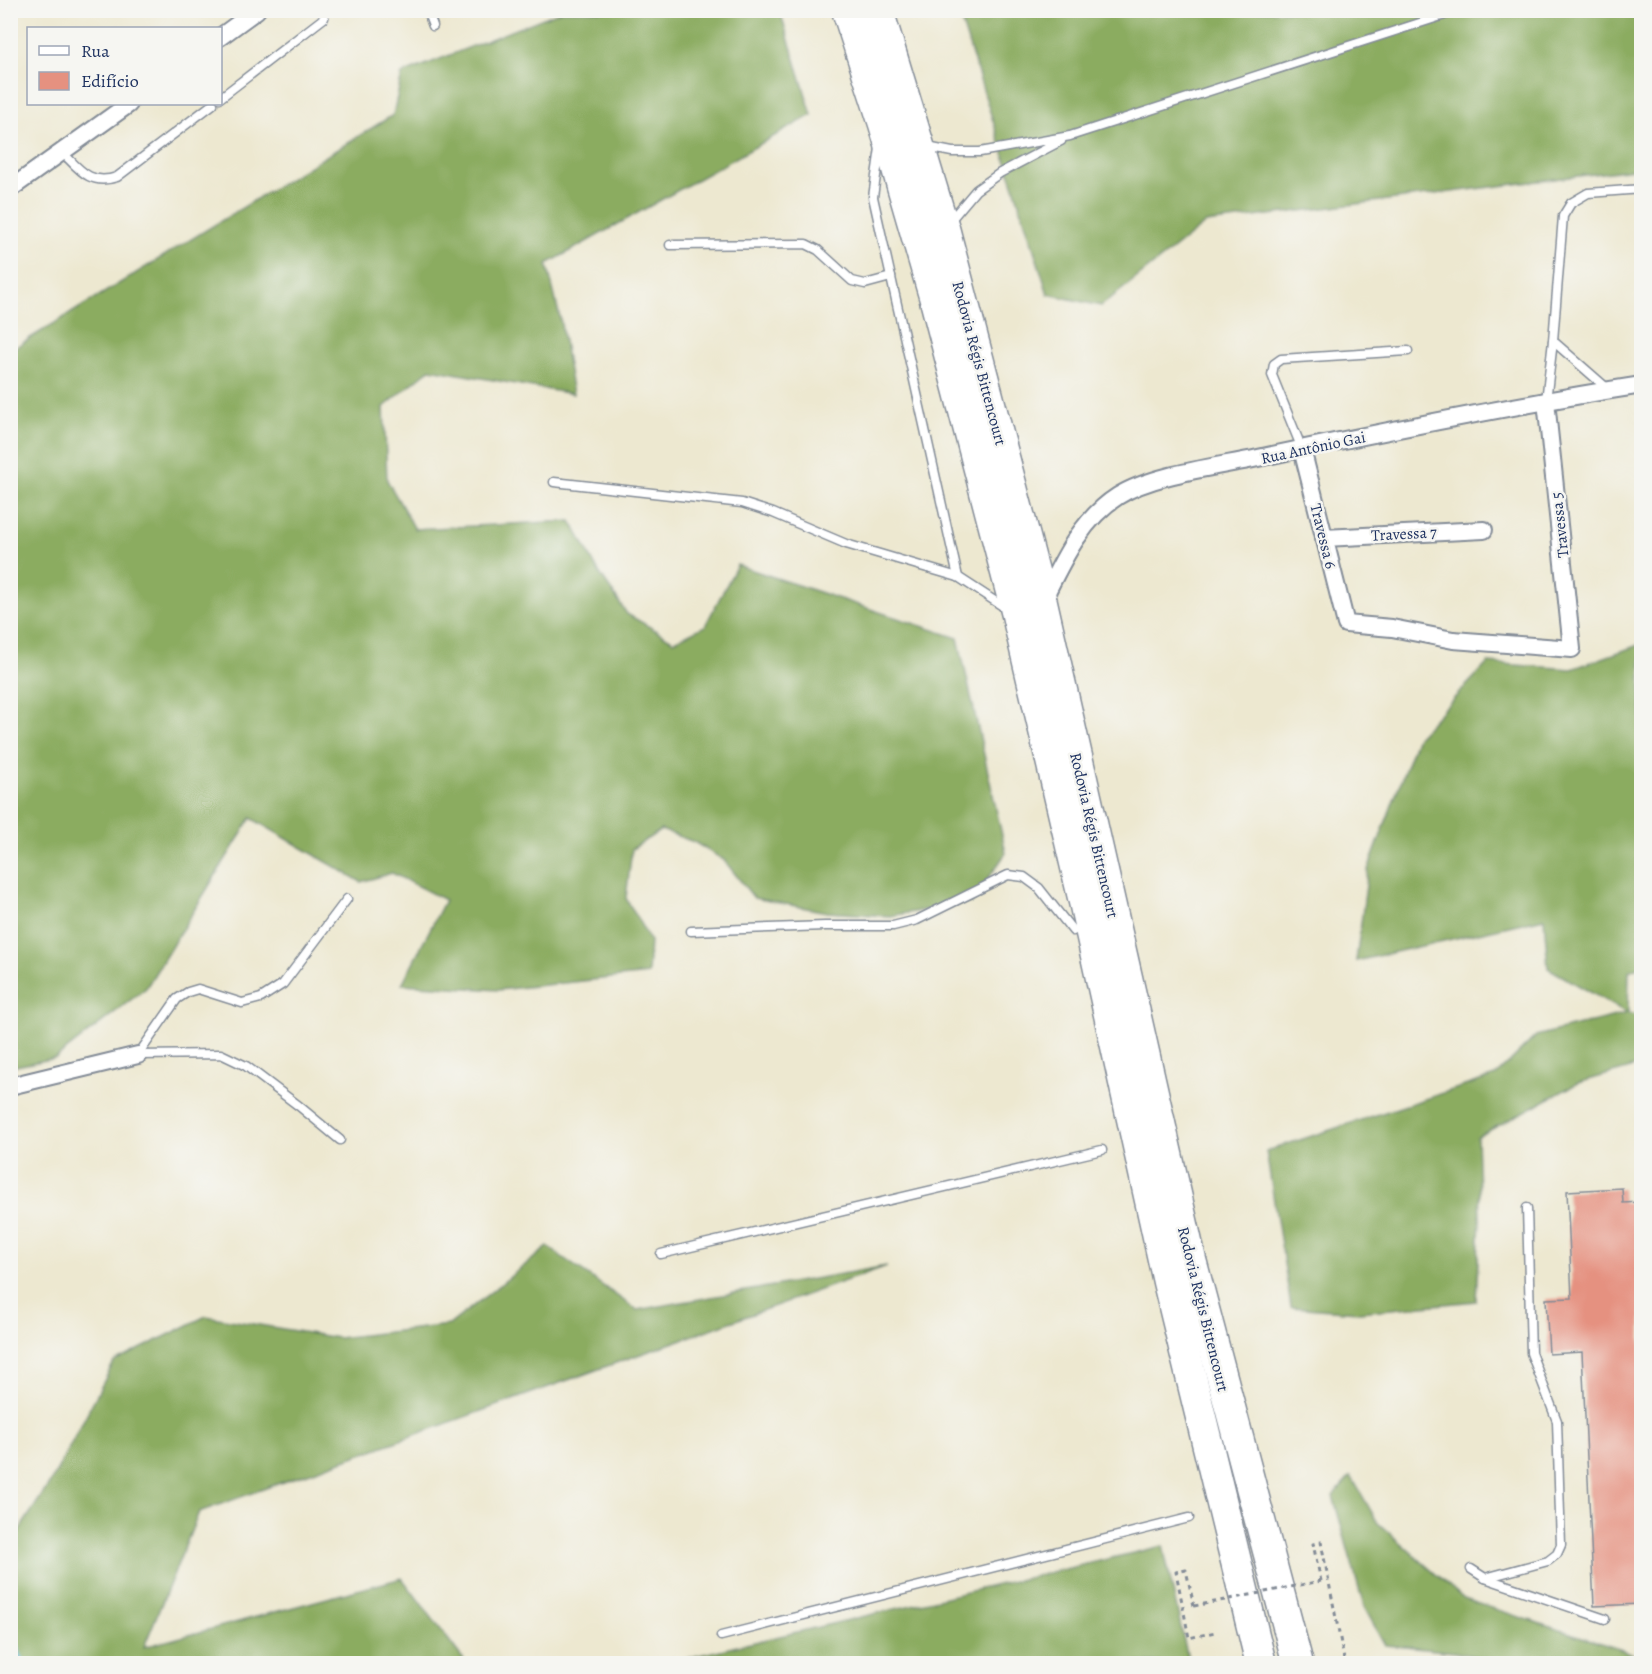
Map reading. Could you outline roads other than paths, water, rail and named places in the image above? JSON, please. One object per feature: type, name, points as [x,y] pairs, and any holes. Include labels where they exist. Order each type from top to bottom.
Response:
[{"type":"highway","name":"Rodovia Régis Bittencourt","points":[[847,10],[884,124],[1030,609],[1085,906],[1168,1282],[1261,1664]]},
{"type":"highway","name":"Rodovia Régis Bittencourt","points":[[878,10],[944,228],[1030,609],[1191,1260],[1298,1664]]},
{"type":"street","points":[[222,36],[257,10]]},
{"type":"street","points":[[10,189],[128,105]]},
{"type":"street","name":"Rua Antônio Gai","points":[[1030,609],[1073,544],[1101,509],[1118,496],[1138,487],[1167,478],[1302,449],[1546,401],[1641,386]]},
{"type":"street","name":"Travessa 5","points":[[1346,624],[1403,630],[1453,640],[1572,649],[1546,401]]},
{"type":"street","name":"Travessa 6","points":[[1302,449],[1346,624]]},
{"type":"street","name":"Travessa 7","points":[[1324,538],[1484,530]]},
{"type":"street","points":[[10,1086],[138,1055]]},
{"type":"lane","points":[[427,10],[433,26]]},
{"type":"lane","points":[[921,146],[952,152],[980,152],[1070,136],[1460,10]]},
{"type":"lane","points":[[222,96],[324,18]]},
{"type":"lane","points":[[62,152],[82,172],[94,179],[107,180],[117,177],[212,105]]},
{"type":"lane","points":[[884,124],[873,197],[958,577]]},
{"type":"lane","points":[[944,228],[976,190],[992,178],[1070,136]]},
{"type":"lane","points":[[1546,401],[1563,216],[1571,203],[1588,193],[1641,189]]},
{"type":"lane","points":[[670,245],[806,244],[818,250],[852,281],[865,284],[891,277]]},
{"type":"lane","points":[[1553,342],[1609,390]]},
{"type":"lane","points":[[1302,449],[1272,375],[1274,364],[1281,359],[1408,351]]},
{"type":"lane","points":[[554,482],[742,503],[773,513],[846,544],[958,577],[1030,609]]},
{"type":"lane","points":[[691,931],[893,926],[917,920],[1008,875],[1024,877],[1039,888],[1073,931]]},
{"type":"lane","points":[[138,1055],[177,999],[188,992],[198,989],[242,1003],[261,998],[283,984],[347,899]]},
{"type":"lane","points":[[138,1055],[221,1054],[246,1066],[340,1140]]},
{"type":"lane","points":[[661,1254],[1102,1150]]},
{"type":"lane","points":[[1485,1578],[1548,1561],[1557,1554],[1561,1545],[1557,1420],[1531,1353],[1527,1208]]},
{"type":"lane","points":[[721,1636],[1188,1518]]},
{"type":"lane","points":[[1471,1569],[1485,1578],[1605,1619]]},
{"type":"waterway","points":[[10,1633],[23,1664]]}]
